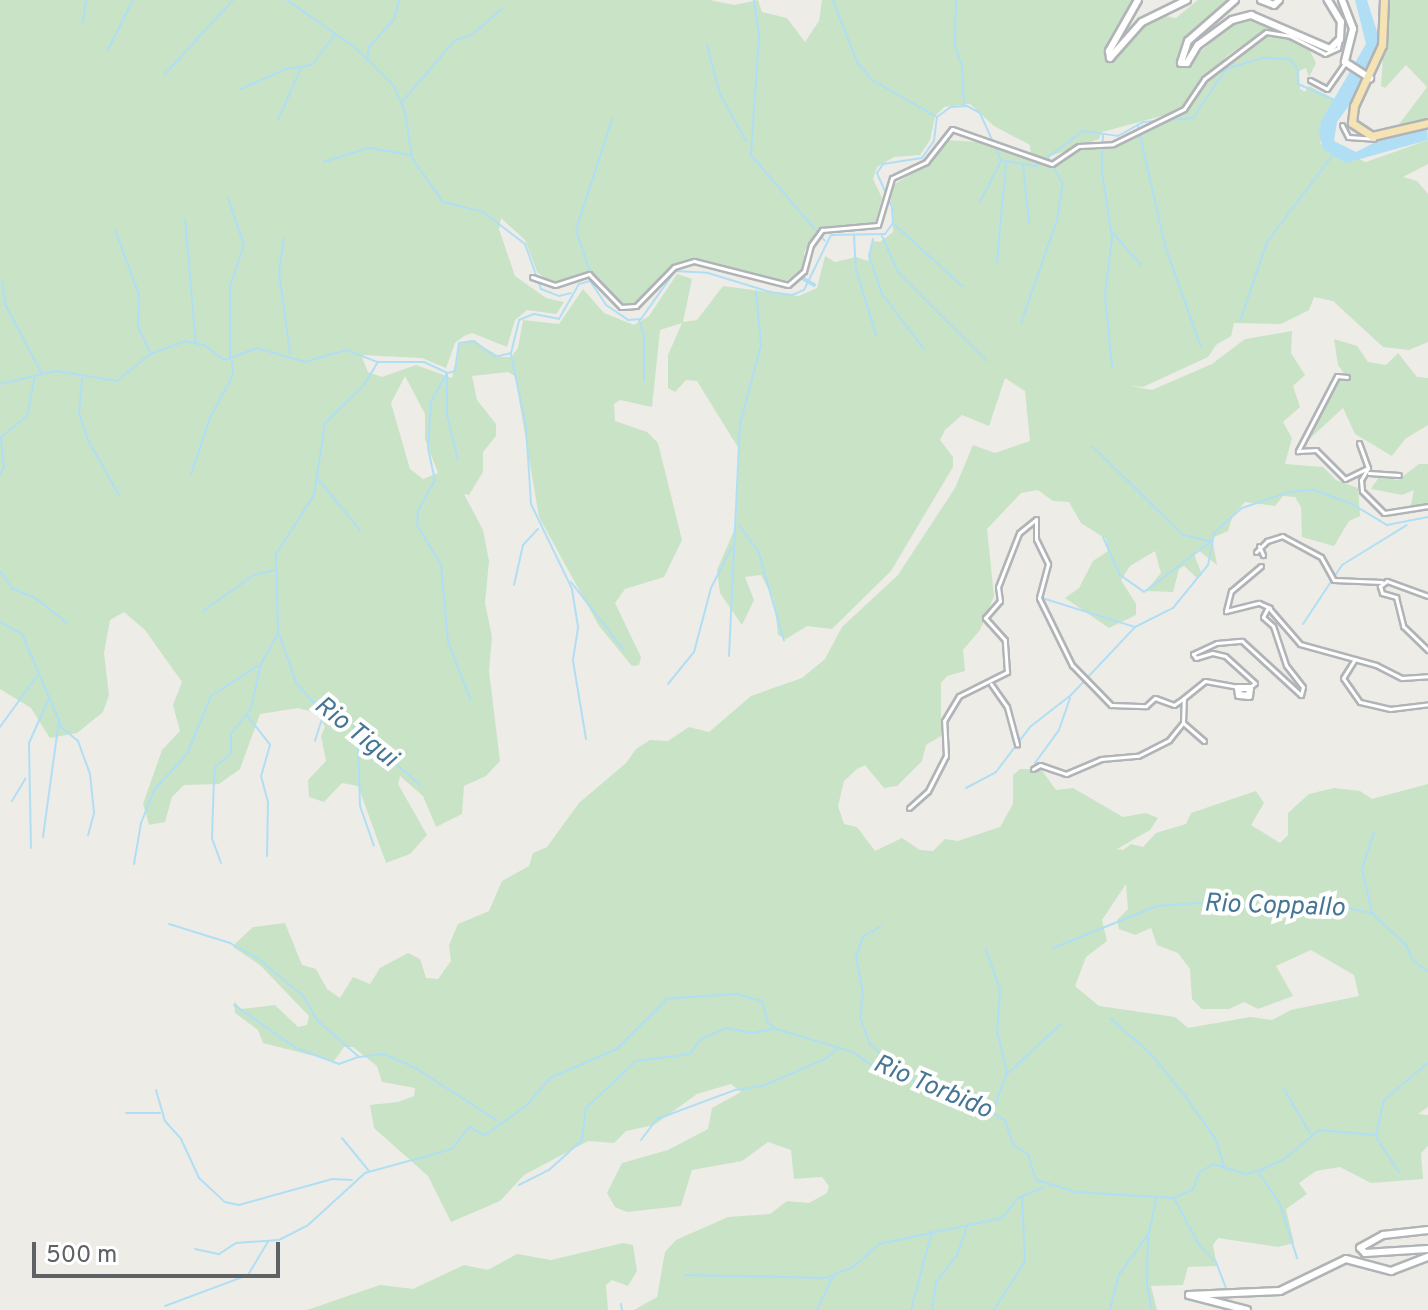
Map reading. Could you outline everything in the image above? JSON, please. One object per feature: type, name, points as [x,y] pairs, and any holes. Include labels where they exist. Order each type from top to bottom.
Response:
[{"type":"main road","points":[[1138,0],[1109,51],[1110,58],[1142,22],[1187,0]]},
{"type":"main road","points":[[1235,0],[1188,41],[1181,63],[1188,62],[1198,45],[1232,20],[1251,15],[1284,26],[1321,49],[1331,48],[1340,39],[1340,18],[1328,0]]},
{"type":"main road","points":[[1261,0],[1271,5],[1279,0]]},
{"type":"main road","points":[[1342,0],[1353,29],[1346,63],[1369,77]]},
{"type":"main road","points":[[1384,0],[1382,45],[1352,112],[1359,131],[1372,136],[1428,125]]},
{"type":"main road","points":[[1428,1230],[1383,1235],[1360,1249],[1397,1254],[1428,1249]]},
{"type":"main road","points":[[1247,1310],[1189,1295],[1280,1291],[1352,1260],[1391,1271],[1428,1257]]},
{"type":"street","points":[[532,277],[549,283],[589,274],[614,305],[632,307],[674,267],[699,260],[775,286],[788,285],[807,267],[818,233],[831,226],[875,227],[896,174],[926,162],[947,131],[959,129],[1046,164],[1079,146],[1113,144],[1154,127],[1189,106],[1204,79],[1229,56],[1266,32],[1290,36],[1325,54],[1338,48],[1340,39]]},
{"type":"street","points":[[1310,80],[1326,90],[1346,63]]},
{"type":"street","points":[[1342,125],[1348,137],[1365,139],[1428,125]]},
{"type":"street","points":[[1347,377],[1337,376],[1298,451],[1316,450],[1345,479],[1369,470],[1399,475]]},
{"type":"street","points":[[1359,443],[1369,470],[1361,488],[1377,510],[1394,514],[1428,506]]},
{"type":"street","points":[[909,808],[928,791],[946,756],[944,721],[959,696],[991,683],[1008,669],[1005,640],[985,618],[1000,601],[999,584],[1019,533],[1036,519],[1036,539],[1048,564],[1039,598],[1044,614],[1072,665],[1111,705],[1145,706],[1158,698],[1174,705],[1205,681],[1252,687],[1220,654],[1197,658],[1193,654],[1217,643],[1242,641],[1301,695],[1303,687],[1262,615],[1270,608]]},
{"type":"street","points":[[1256,552],[1259,546],[1284,536],[1322,558],[1334,580],[1382,582],[1428,596]]},
{"type":"street","points":[[1259,546],[1263,555]]},
{"type":"street","points":[[1261,566],[1231,589],[1228,613],[1259,603],[1270,608],[1295,641],[1355,659],[1402,678],[1428,676]]},
{"type":"street","points":[[1382,582],[1381,592],[1396,598],[1406,631],[1428,650]]},
{"type":"street","points":[[1355,659],[1343,678],[1360,701],[1388,709],[1428,704]]},
{"type":"street","points":[[991,683],[1007,707],[1017,745]]},
{"type":"street","points":[[1033,769],[1040,765],[1066,774],[1101,759],[1138,756],[1169,740],[1183,723],[1184,698]]},
{"type":"street","points":[[1183,723],[1204,741]]},
{"type":"street","points":[[1352,1260],[1354,1270]]},
{"type":"green space","points":[[0,0],[710,0],[734,5],[758,0],[762,12],[787,18],[805,42],[819,21],[822,0],[1134,0],[1104,53],[1113,60],[1143,24],[1165,16],[1176,18],[1198,0],[1228,0],[1186,39],[1176,64],[1183,68],[1233,22],[1253,17],[1286,32],[1266,30],[1228,55],[1176,112],[1102,132],[1099,139],[1039,160],[1031,158],[1030,145],[994,126],[970,104],[944,107],[935,116],[930,140],[920,155],[894,157],[877,167],[873,179],[882,198],[875,223],[821,227],[804,252],[806,265],[782,284],[690,259],[673,264],[636,304],[618,305],[588,272],[558,282],[547,280],[537,272],[525,240],[501,218],[499,229],[515,276],[546,298],[564,302],[556,314],[527,310],[515,320],[507,347],[472,333],[464,336],[455,343],[446,368],[422,358],[361,355],[368,372],[382,377],[416,365],[452,378],[459,345],[471,340],[501,357],[511,357],[518,348],[523,320],[559,324],[583,289],[604,313],[634,325],[649,316],[677,274],[692,279],[683,322],[697,320],[723,286],[799,296],[817,288],[825,256],[835,262],[856,257],[868,261],[873,241],[880,242],[893,232],[890,187],[925,165],[945,140],[979,142],[1053,166],[1078,148],[1112,146],[1185,110],[1226,61],[1268,33],[1288,36],[1310,51],[1316,63],[1309,77],[1306,68],[1299,71],[1300,89],[1305,92],[1309,86],[1336,100],[1320,143],[1366,162],[1428,140],[1428,164],[1403,177],[1417,181],[1428,194],[1428,342],[1409,350],[1383,347],[1333,301],[1314,297],[1309,310],[1281,324],[1234,323],[1231,336],[1216,345],[1208,357],[1143,387],[1130,386],[1152,390],[1212,364],[1245,339],[1292,331],[1291,353],[1305,375],[1293,386],[1300,407],[1283,422],[1292,438],[1285,464],[1323,467],[1336,480],[1358,488],[1360,516],[1349,521],[1334,546],[1302,537],[1301,507],[1295,497],[1283,496],[1275,506],[1245,502],[1233,515],[1228,531],[1212,538],[1217,565],[1198,550],[1194,554],[1202,575],[1197,578],[1184,566],[1179,569],[1173,592],[1146,591],[1161,573],[1155,551],[1130,566],[1121,580],[1136,604],[1136,615],[1109,628],[1065,598],[1079,588],[1093,561],[1108,551],[1106,539],[1081,523],[1069,502],[1053,501],[1038,490],[1021,493],[987,529],[994,596],[980,630],[963,650],[965,671],[947,676],[941,683],[941,736],[926,745],[922,761],[897,786],[884,788],[865,765],[857,769],[844,781],[838,806],[844,824],[857,827],[875,851],[902,838],[920,850],[933,851],[945,839],[958,841],[1000,827],[1013,804],[1013,775],[1020,769],[1041,769],[1056,790],[1073,788],[1123,817],[1146,813],[1158,818],[1150,830],[1117,849],[1123,850],[1131,844],[1143,847],[1156,833],[1186,824],[1191,813],[1256,791],[1264,803],[1251,825],[1280,843],[1288,835],[1288,813],[1309,794],[1334,788],[1360,791],[1372,799],[1428,784],[1428,1107],[1418,1114],[1428,1115],[1428,1146],[1421,1153],[1423,1179],[1371,1183],[1340,1167],[1316,1171],[1299,1183],[1307,1194],[1286,1209],[1294,1243],[1278,1247],[1218,1238],[1213,1245],[1217,1266],[1188,1267],[1183,1285],[1151,1286],[1157,1310],[634,1310],[657,1297],[665,1252],[676,1240],[728,1217],[770,1214],[787,1201],[809,1203],[827,1193],[829,1186],[822,1177],[794,1179],[791,1150],[768,1142],[742,1161],[692,1170],[681,1206],[627,1212],[615,1207],[607,1193],[622,1163],[668,1150],[708,1129],[712,1108],[741,1092],[731,1084],[697,1094],[654,1125],[626,1131],[614,1143],[588,1141],[524,1175],[500,1201],[451,1222],[428,1176],[374,1128],[370,1105],[398,1102],[414,1096],[415,1088],[382,1082],[377,1066],[353,1047],[344,1047],[334,1061],[263,1043],[258,1030],[235,1013],[234,1001],[241,1009],[275,1005],[298,1027],[307,1025],[309,1016],[260,965],[233,947],[253,927],[285,923],[302,965],[316,969],[327,989],[340,998],[353,977],[370,984],[380,968],[408,953],[420,959],[426,978],[438,979],[451,961],[449,945],[458,924],[489,911],[502,881],[529,866],[533,853],[547,847],[579,803],[626,763],[636,749],[650,740],[668,741],[689,727],[709,732],[751,696],[802,678],[825,659],[842,627],[898,575],[955,488],[973,445],[995,453],[1030,441],[1025,391],[1005,378],[989,426],[962,415],[945,430],[940,440],[953,457],[953,467],[891,571],[832,629],[807,626],[786,639],[778,635],[774,600],[761,575],[745,577],[754,600],[742,625],[720,593],[717,570],[736,526],[739,449],[697,381],[686,380],[675,392],[668,388],[668,355],[682,323],[660,330],[652,407],[620,400],[614,404],[615,421],[647,432],[658,443],[682,540],[664,577],[625,589],[615,603],[641,657],[639,665],[632,666],[599,626],[539,517],[515,376],[508,372],[472,376],[477,400],[496,424],[496,436],[483,452],[483,472],[469,495],[464,494],[483,530],[489,561],[485,603],[492,637],[489,671],[500,761],[486,776],[464,786],[462,814],[436,827],[423,796],[400,776],[398,784],[427,835],[410,854],[386,863],[358,786],[342,783],[324,802],[309,797],[308,780],[326,761],[321,736],[325,727],[317,713],[298,708],[260,714],[240,769],[219,784],[184,785],[172,797],[165,822],[149,825],[143,804],[162,750],[180,731],[173,705],[182,682],[145,630],[124,612],[110,620],[104,653],[109,695],[103,712],[77,733],[50,738],[31,708],[0,689]],"holes":[[[405,376],[425,414],[425,439],[438,473],[423,479],[410,469],[391,403]],[[1126,884],[1128,909],[1117,920],[1119,929],[1135,935],[1151,928],[1157,945],[1178,953],[1190,969],[1192,999],[1202,1009],[1229,1009],[1244,1002],[1258,1009],[1293,996],[1276,966],[1311,950],[1354,975],[1359,996],[1291,1010],[1272,1020],[1250,1017],[1188,1028],[1175,1017],[1099,1006],[1075,986],[1086,957],[1107,941],[1102,920]]]},
{"type":"green space","points":[[1387,0],[1428,0],[1428,120],[1397,127],[1427,87],[1406,65],[1385,88],[1381,86]]},
{"type":"green space","points":[[1334,339],[1357,346],[1368,362],[1386,365],[1398,353],[1417,377],[1428,378],[1428,425],[1405,439],[1392,456],[1355,434],[1343,408],[1305,443],[1337,379],[1349,380],[1338,365]]},
{"type":"green space","points":[[1419,464],[1428,464],[1428,504],[1410,510],[1414,490],[1402,495],[1371,489],[1379,477],[1398,480]]},
{"type":"green space","points":[[623,1243],[633,1245],[637,1271],[628,1286],[612,1280],[606,1285],[608,1310],[307,1310],[380,1285],[413,1289],[464,1265],[488,1270],[517,1254],[551,1260]]},
{"type":"water","points":[[1355,0],[1367,0],[1380,41],[1355,97],[1337,122],[1334,141],[1356,152],[1383,138],[1427,127],[1428,140],[1346,163],[1324,150],[1319,135],[1321,121],[1366,44]]},
{"type":"waterway","points":[[83,22],[86,0]]},
{"type":"waterway","points":[[108,50],[133,0]]},
{"type":"waterway","points":[[164,75],[233,0]]},
{"type":"waterway","points":[[287,0],[357,49],[394,86],[405,112],[412,158],[443,202],[483,212],[525,244],[541,289],[559,296],[571,293]]},
{"type":"waterway","points":[[367,60],[369,47],[394,19],[399,0]]},
{"type":"waterway","points":[[754,0],[759,37],[751,155],[825,241]]},
{"type":"waterway","points":[[833,0],[857,62],[872,80],[935,116]]},
{"type":"waterway","points":[[956,0],[955,45],[962,66],[964,105]]},
{"type":"waterway","points":[[403,101],[454,41],[473,34],[503,8]]},
{"type":"waterway","points":[[241,89],[286,69],[312,65],[335,35]]},
{"type":"waterway","points":[[707,45],[720,94],[746,141]]},
{"type":"waterway","points":[[0,384],[56,371],[117,381],[150,354],[185,341],[204,345],[224,360],[257,348],[305,362],[346,350],[378,362],[424,362],[448,373],[455,371],[459,343],[474,341],[495,357],[511,353],[519,320],[534,314],[559,319],[579,284],[590,281],[606,305],[628,320],[641,319],[675,271],[708,273],[770,292],[792,295],[804,290],[831,235],[885,234],[893,223],[892,207],[877,173],[883,164],[922,158],[934,141],[937,117],[951,107],[967,106],[980,113],[1001,160],[1036,166],[1083,131],[1118,136],[1143,122],[1193,118],[1226,69],[1262,58],[1290,59],[1298,70],[1298,84],[1337,101]]},
{"type":"waterway","points":[[278,120],[300,70]]},
{"type":"waterway","points":[[590,272],[576,230],[612,119]]},
{"type":"waterway","points":[[1138,126],[1165,246],[1201,347]]},
{"type":"waterway","points":[[1103,135],[1102,172],[1112,238],[1105,295],[1112,367]]},
{"type":"waterway","points":[[323,162],[369,148],[411,155]]},
{"type":"waterway","points":[[1240,321],[1267,242],[1332,156]]},
{"type":"waterway","points":[[1021,323],[1057,220],[1063,184],[1049,159]]},
{"type":"waterway","points":[[980,202],[1001,161]]},
{"type":"waterway","points":[[997,262],[1006,163]]},
{"type":"waterway","points":[[1023,165],[1029,223]]},
{"type":"waterway","points":[[228,198],[244,245],[230,287],[230,359]]},
{"type":"waterway","points":[[185,219],[196,344]]},
{"type":"waterway","points":[[895,225],[962,286]]},
{"type":"waterway","points":[[115,230],[139,295],[138,327],[150,352]]},
{"type":"waterway","points":[[1113,233],[1141,265]]},
{"type":"waterway","points":[[854,235],[856,269],[876,335]]},
{"type":"waterway","points":[[882,236],[898,272],[987,361]]},
{"type":"waterway","points":[[284,239],[279,272],[290,353]]},
{"type":"waterway","points":[[873,239],[869,256],[882,294],[924,349]]},
{"type":"waterway","points":[[802,278],[814,285]]},
{"type":"waterway","points":[[2,282],[6,306],[42,374]]},
{"type":"waterway","points":[[729,656],[740,424],[761,345],[756,291]]},
{"type":"waterway","points":[[639,320],[644,336],[644,381]]},
{"type":"waterway","points":[[511,355],[526,426],[531,504],[572,589],[578,628],[573,661],[586,739]]},
{"type":"waterway","points":[[191,474],[210,418],[233,375],[232,361]]},
{"type":"waterway","points":[[221,863],[212,838],[214,777],[216,766],[231,754],[231,734],[251,708],[261,664],[278,633],[276,554],[314,495],[325,423],[364,385],[377,363]]},
{"type":"waterway","points":[[447,373],[431,402],[428,448],[435,480],[418,511],[417,525],[441,565],[448,642],[471,701]]},
{"type":"waterway","points":[[447,374],[447,415],[458,460]]},
{"type":"waterway","points":[[0,474],[4,467],[1,437],[27,416],[35,376]]},
{"type":"waterway","points":[[82,379],[79,413],[88,440],[119,495]]},
{"type":"waterway","points":[[1092,446],[1183,535],[1210,541]]},
{"type":"waterway","points":[[318,479],[360,530]]},
{"type":"waterway","points":[[966,788],[996,772],[1030,727],[1071,695],[1135,627],[1173,608],[1208,565],[1214,533],[1242,508],[1289,492],[1314,490],[1352,504],[1387,525],[1428,517]]},
{"type":"waterway","points":[[739,525],[759,553],[784,641]]},
{"type":"waterway","points":[[1303,624],[1342,565],[1407,525]]},
{"type":"waterway","points":[[514,585],[523,545],[538,529]]},
{"type":"waterway","points":[[1103,537],[1120,575],[1144,592],[1210,542]]},
{"type":"waterway","points":[[668,684],[694,652],[711,588],[732,547]]},
{"type":"waterway","points":[[203,611],[254,575],[274,570]]},
{"type":"waterway","points":[[0,571],[12,588],[37,599],[67,623]]},
{"type":"waterway","points":[[571,582],[624,650]]},
{"type":"waterway","points":[[1042,598],[1135,627]]},
{"type":"waterway","points":[[0,622],[22,634],[62,728],[78,741],[90,774],[94,813],[88,835]]},
{"type":"waterway","name":"Rio Tigui","points":[[279,634],[296,682],[311,700],[345,720],[420,785]]},
{"type":"waterway","points":[[134,864],[141,823],[154,790],[187,754],[211,696],[258,666]]},
{"type":"waterway","points":[[0,727],[37,676]]},
{"type":"waterway","points":[[31,848],[29,743],[49,698]]},
{"type":"waterway","points":[[1035,763],[1059,730],[1070,698]]},
{"type":"waterway","points":[[313,703],[323,716],[315,741]]},
{"type":"waterway","points":[[246,714],[270,745],[261,776],[268,803],[267,856]]},
{"type":"waterway","points":[[43,837],[59,720]]},
{"type":"waterway","points":[[358,735],[360,806],[374,846]]},
{"type":"waterway","points":[[12,801],[25,779]]},
{"type":"waterway","points":[[1372,913],[1362,869],[1374,833]]},
{"type":"waterway","name":"Rio Coppallo","points":[[1053,948],[1157,906],[1213,902],[1303,913],[1338,906],[1372,913],[1406,945],[1413,961],[1428,971]]},
{"type":"waterway","points":[[169,924],[230,943],[259,959],[303,996],[318,1021],[359,1057],[384,1054],[417,1069],[496,1120]]},
{"type":"waterway","name":"Rio Torbido","points":[[881,926],[863,937],[856,957],[863,992],[860,1017],[870,1044],[902,1073]]},
{"type":"waterway","name":"Rio Torbido","points":[[986,949],[1000,990],[997,1031],[1007,1073],[992,1113]]},
{"type":"waterway","name":"Rio Torbido","points":[[195,1249],[219,1254],[236,1243],[279,1240],[307,1226],[365,1173],[452,1149],[469,1127],[485,1135],[527,1105],[550,1078],[617,1049],[667,999],[736,994],[762,1001],[768,1023],[776,1029],[853,1052],[879,1070],[966,1098],[1005,1120],[1013,1145],[1028,1154],[1036,1180],[1076,1192],[1174,1198],[1193,1189],[1199,1173],[1213,1164],[1246,1174],[1259,1171],[1283,1160],[1319,1130],[1376,1135],[1384,1100],[1428,1063]]},
{"type":"waterway","points":[[234,1005],[296,1048],[339,1064],[358,1057]]},
{"type":"waterway","points":[[1110,1018],[1150,1053],[1186,1097],[1216,1140],[1224,1167]]},
{"type":"waterway","points":[[1008,1073],[1060,1025]]},
{"type":"waterway","points":[[519,1185],[549,1170],[582,1140],[586,1108],[636,1061],[690,1054],[701,1039],[727,1028],[753,1033],[773,1029]]},
{"type":"waterway","points":[[641,1140],[657,1119],[735,1090],[763,1086],[825,1059],[837,1049]]},
{"type":"waterway","points":[[1284,1089],[1310,1133]]},
{"type":"waterway","points":[[156,1090],[165,1121],[181,1139],[199,1178],[225,1202],[239,1205],[332,1179],[352,1180]]},
{"type":"waterway","points":[[126,1113],[160,1113]]},
{"type":"waterway","points":[[1376,1137],[1399,1172]]},
{"type":"waterway","points":[[342,1138],[369,1171]]},
{"type":"waterway","points":[[1259,1173],[1280,1204],[1297,1258]]},
{"type":"waterway","points":[[685,1275],[825,1278],[853,1267],[879,1244],[1002,1218],[1018,1198],[1044,1187]]},
{"type":"waterway","points":[[1110,1310],[1119,1275],[1149,1233],[1157,1196]]},
{"type":"waterway","points":[[994,1310],[1025,1261],[1022,1198]]},
{"type":"waterway","points":[[1174,1198],[1199,1245],[1216,1262],[1227,1291]]},
{"type":"waterway","points":[[932,1310],[936,1282],[957,1255],[967,1226]]},
{"type":"waterway","points":[[911,1310],[932,1231]]},
{"type":"waterway","points":[[1148,1236],[1147,1285],[1152,1310]]},
{"type":"waterway","points":[[165,1306],[248,1275],[268,1242]]},
{"type":"waterway","points":[[817,1310],[833,1275]]},
{"type":"waterway","points":[[621,1304],[622,1310]]}]
